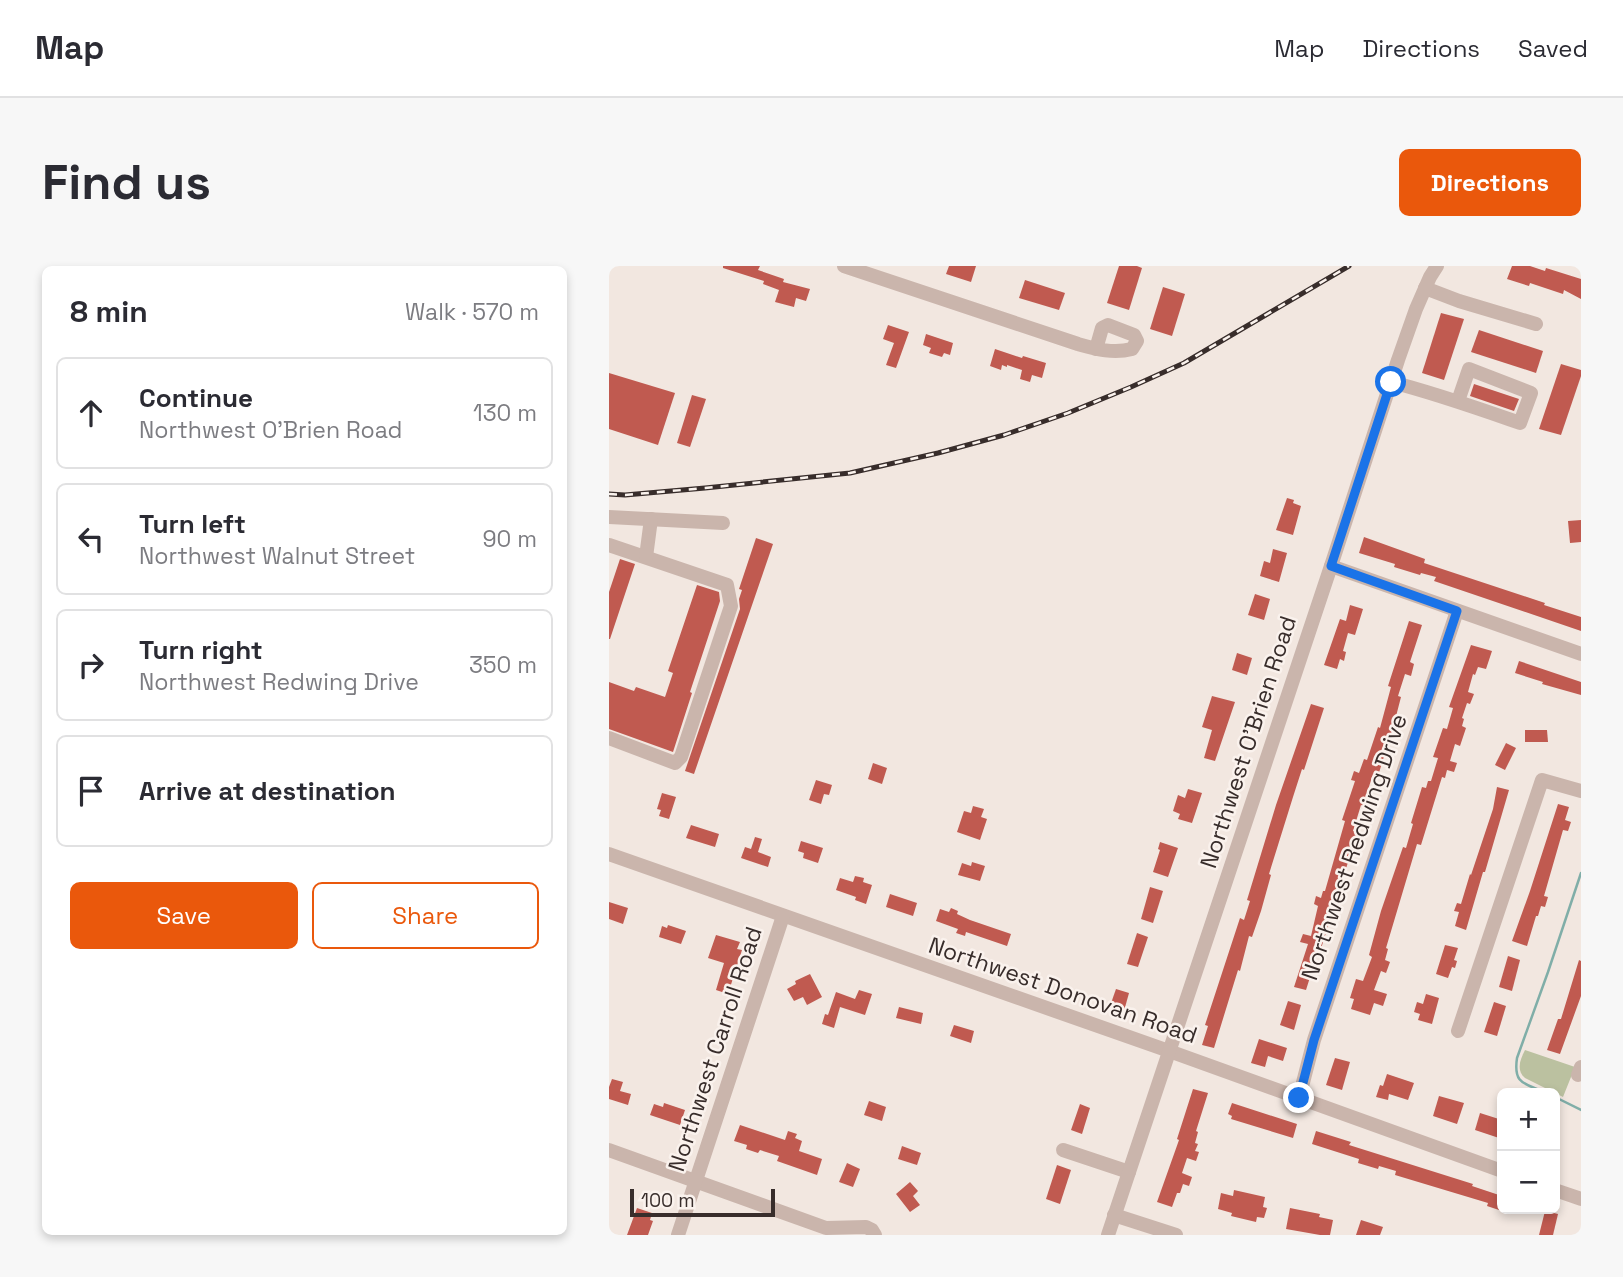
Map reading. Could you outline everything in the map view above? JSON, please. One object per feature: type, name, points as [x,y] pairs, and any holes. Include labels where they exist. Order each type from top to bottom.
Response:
[{"type":"street","points":[[843,266],[872,270],[1096,349]]},
{"type":"street","name":"Northwest O'Brien Road","points":[[1108,1235],[1391,382],[1416,309],[1437,266]]},
{"type":"street","points":[[1425,288],[1536,324]]},
{"type":"street","points":[[1391,382],[1437,394],[1520,423],[1531,393],[1469,369],[1458,401]]},
{"type":"street","points":[[609,517],[723,523]]},
{"type":"street","points":[[646,557],[651,520]]},
{"type":"street","points":[[609,545],[727,585],[731,606],[681,757],[675,763],[609,738]]},
{"type":"street","points":[[1331,566],[1581,654]]},
{"type":"street","name":"Northwest Redwing Drive","points":[[1299,1098],[1314,1040],[1457,611]]},
{"type":"street","points":[[1458,1031],[1542,780],[1581,791]]},
{"type":"street","name":"Northwest Donovan Road","points":[[609,854],[1497,1169]]},
{"type":"street","name":"Northwest Carroll Road","points":[[678,1235],[783,916]]},
{"type":"street","points":[[609,1150],[831,1231],[866,1227],[875,1235]]},
{"type":"street","points":[[1063,1150],[1129,1172]]},
{"type":"street","points":[[1560,1192],[1581,1199]]},
{"type":"street","points":[[1114,1215],[1176,1235]]},
{"type":"green space","points":[[1525,1050],[1575,1067],[1563,1097],[1560,1096],[1560,1088],[1545,1088],[1525,1078],[1520,1065]]},
{"type":"building","points":[[723,266],[760,266],[758,270],[784,279],[783,282],[810,289],[806,301],[796,298],[794,307],[775,302],[779,290],[763,284],[764,281]]},
{"type":"building","points":[[949,266],[976,266],[971,282],[946,274]]},
{"type":"building","points":[[1119,266],[1142,268],[1129,310],[1107,303]]},
{"type":"building","points":[[1512,266],[1530,266],[1545,271],[1546,268],[1581,279],[1581,299],[1564,290],[1563,294],[1507,279]]},
{"type":"building","points":[[1025,280],[1065,293],[1059,310],[1019,298]]},
{"type":"building","points":[[1163,287],[1185,294],[1172,336],[1150,329]]},
{"type":"building","points":[[1441,313],[1464,319],[1444,380],[1422,373]]},
{"type":"building","points":[[888,325],[909,332],[896,368],[886,365],[894,343],[883,339]]},
{"type":"building","points":[[1479,330],[1543,351],[1536,373],[1471,352]]},
{"type":"building","points":[[926,334],[953,343],[950,355],[944,353],[942,357],[929,353],[931,348],[923,345]]},
{"type":"building","points":[[995,349],[1046,363],[1042,378],[1032,375],[1030,382],[1020,379],[1022,370],[1007,365],[1002,365],[1001,370],[990,366]]},
{"type":"building","points":[[1561,364],[1581,370],[1581,376],[1561,435],[1539,429]]},
{"type":"building","points":[[609,373],[675,393],[658,445],[609,429]]},
{"type":"building","points":[[1474,384],[1519,399],[1514,411],[1470,396]]},
{"type":"building","points":[[692,395],[706,399],[690,447],[677,443]]},
{"type":"building","points":[[1287,498],[1301,506],[1293,535],[1276,530]]},
{"type":"building","points":[[1581,520],[1581,542],[1570,543],[1568,521]]},
{"type":"building","points":[[1364,537],[1425,559],[1424,563],[1581,617],[1581,631],[1434,581],[1436,577],[1394,567],[1395,564],[1359,553]]},
{"type":"building","points":[[756,538],[773,544],[694,774],[685,771],[740,609],[742,590],[739,589]]},
{"type":"building","points":[[1273,549],[1287,553],[1279,582],[1260,576],[1264,561],[1270,563]]},
{"type":"building","points":[[620,559],[635,564],[609,639],[609,592]]},
{"type":"building","points":[[697,585],[719,592],[720,601],[673,752],[609,729],[609,682],[634,691],[636,687],[665,697],[673,673],[668,671]]},
{"type":"building","points":[[1255,594],[1270,599],[1264,620],[1248,615]]},
{"type":"building","points":[[1350,605],[1363,609],[1355,635],[1348,633],[1343,651],[1346,652],[1344,661],[1340,659],[1337,669],[1324,665],[1340,619],[1346,621]]},
{"type":"building","points":[[1409,621],[1422,625],[1410,662],[1414,664],[1411,676],[1405,674],[1398,696],[1401,697],[1394,724],[1378,776],[1373,774],[1366,796],[1370,797],[1367,807],[1361,805],[1353,831],[1358,832],[1350,859],[1306,990],[1294,987],[1308,944],[1300,942],[1303,934],[1311,936],[1318,906],[1314,904],[1316,896],[1321,898],[1325,891],[1345,821],[1342,820],[1355,781],[1351,780],[1354,771],[1359,773],[1364,759],[1367,760],[1378,727],[1380,728],[1391,687],[1388,686]]},
{"type":"building","points":[[1471,645],[1492,651],[1486,669],[1478,667],[1475,675],[1473,674],[1468,692],[1474,694],[1470,704],[1467,703],[1462,718],[1462,726],[1466,728],[1460,746],[1455,744],[1450,761],[1457,763],[1454,772],[1447,770],[1445,778],[1442,777],[1421,845],[1417,844],[1386,948],[1385,960],[1390,962],[1386,973],[1381,971],[1374,990],[1387,994],[1383,1006],[1374,1003],[1370,1015],[1351,1009],[1354,999],[1350,998],[1356,979],[1363,981],[1372,957],[1369,955],[1381,911],[1403,847],[1406,848],[1422,787],[1426,788],[1428,781],[1431,781],[1438,758],[1433,757],[1443,728],[1447,729],[1453,708],[1449,707]]},
{"type":"building","points":[[1237,653],[1252,658],[1247,675],[1232,670]]},
{"type":"building","points":[[1519,661],[1581,682],[1581,695],[1515,673]]},
{"type":"building","points":[[1212,696],[1235,702],[1215,761],[1204,758],[1212,730],[1202,727]]},
{"type":"building","points":[[1311,704],[1324,708],[1269,874],[1271,875],[1261,911],[1252,937],[1249,936],[1214,1048],[1202,1045],[1208,1026],[1205,1025],[1240,918],[1244,920],[1250,901],[1247,900],[1276,805]]},
{"type":"building","points":[[1525,730],[1547,730],[1548,742],[1525,742]]},
{"type":"building","points":[[1506,743],[1516,748],[1505,770],[1495,765]]},
{"type":"building","points":[[873,763],[887,768],[882,784],[868,779]]},
{"type":"building","points":[[816,780],[832,785],[829,795],[824,794],[821,804],[809,800]]},
{"type":"building","points":[[1497,787],[1509,790],[1466,930],[1455,926],[1459,912],[1454,911],[1457,903],[1461,904],[1493,809]]},
{"type":"building","points":[[1188,789],[1202,793],[1192,823],[1178,819],[1180,814],[1173,811],[1178,795],[1185,798]]},
{"type":"building","points":[[662,793],[676,797],[669,819],[659,816],[661,810],[657,809]]},
{"type":"building","points":[[1558,804],[1569,807],[1565,820],[1571,822],[1568,831],[1563,830],[1544,896],[1548,897],[1545,907],[1541,906],[1536,916],[1527,946],[1512,941]]},
{"type":"building","points":[[973,806],[984,809],[981,817],[987,819],[980,840],[957,832],[964,811],[971,813]]},
{"type":"building","points":[[691,825],[719,834],[715,847],[686,838]]},
{"type":"building","points":[[755,837],[762,839],[758,852],[771,857],[768,867],[741,858],[745,847],[751,849]]},
{"type":"building","points":[[801,841],[823,848],[818,863],[803,858],[804,853],[798,851]]},
{"type":"building","points":[[1160,842],[1178,848],[1168,877],[1153,872]]},
{"type":"building","points":[[972,862],[985,866],[980,881],[958,875],[962,863],[971,866]]},
{"type":"building","points":[[855,876],[864,878],[863,882],[872,885],[866,904],[855,900],[856,897],[836,890],[840,878],[853,882]]},
{"type":"building","points":[[1150,887],[1163,891],[1153,923],[1141,919]]},
{"type":"building","points":[[890,894],[917,903],[913,916],[886,907]]},
{"type":"building","points":[[609,902],[628,908],[623,924],[609,919]]},
{"type":"building","points":[[951,908],[970,920],[1011,934],[1007,946],[966,932],[965,936],[956,933],[958,929],[936,921],[940,909],[949,912]]},
{"type":"building","points":[[668,925],[686,931],[681,944],[659,937],[662,926],[667,928]]},
{"type":"building","points":[[1137,933],[1148,937],[1138,967],[1127,964]]},
{"type":"building","points":[[716,935],[740,942],[737,949],[742,950],[728,994],[716,990],[724,963],[708,958]]},
{"type":"building","points":[[1445,945],[1458,948],[1454,960],[1457,961],[1455,968],[1452,967],[1448,978],[1436,974]]},
{"type":"building","points":[[1508,956],[1520,960],[1512,991],[1499,987]]},
{"type":"building","points":[[1579,960],[1581,996],[1560,1054],[1547,1050],[1558,1019],[1561,1019]]},
{"type":"building","points":[[810,974],[822,997],[807,1005],[803,997],[794,1001],[787,989],[796,984],[795,981]]},
{"type":"building","points":[[1116,989],[1129,993],[1124,1011],[1110,1006]]},
{"type":"building","points":[[859,990],[872,994],[865,1015],[840,1007],[834,1028],[822,1024],[836,992],[855,999]]},
{"type":"building","points":[[1426,994],[1439,998],[1432,1024],[1418,1020],[1420,1014],[1414,1012],[1417,1002],[1423,1004]]},
{"type":"building","points":[[1288,1001],[1301,1005],[1294,1030],[1280,1025]]},
{"type":"building","points":[[1494,1002],[1506,1006],[1497,1036],[1484,1032]]},
{"type":"building","points":[[899,1007],[923,1013],[921,1024],[896,1018]]},
{"type":"building","points":[[954,1025],[974,1031],[971,1043],[950,1036]]},
{"type":"building","points":[[1259,1039],[1287,1048],[1283,1061],[1268,1056],[1265,1067],[1251,1063]]},
{"type":"building","points":[[1335,1058],[1350,1062],[1342,1090],[1326,1085]]},
{"type":"building","points":[[1387,1074],[1414,1083],[1408,1100],[1389,1094],[1388,1100],[1376,1097]]},
{"type":"building","points":[[612,1079],[623,1082],[620,1091],[631,1094],[628,1105],[609,1099]]},
{"type":"building","points":[[1193,1089],[1208,1093],[1196,1131],[1195,1143],[1198,1144],[1195,1151],[1199,1152],[1196,1161],[1187,1158],[1182,1173],[1192,1177],[1189,1186],[1183,1184],[1180,1193],[1177,1193],[1172,1207],[1157,1202],[1179,1140],[1177,1139]]},
{"type":"building","points":[[1439,1096],[1464,1103],[1457,1124],[1433,1116]]},
{"type":"building","points":[[869,1101],[886,1107],[882,1121],[864,1115]]},
{"type":"building","points":[[664,1103],[685,1110],[680,1125],[650,1115],[654,1104],[663,1107]]},
{"type":"building","points":[[1232,1103],[1297,1124],[1293,1138],[1231,1119],[1232,1116],[1228,1114]]},
{"type":"building","points":[[1080,1104],[1090,1108],[1082,1134],[1071,1130]]},
{"type":"building","points":[[1480,1113],[1497,1118],[1497,1137],[1475,1130]]},
{"type":"building","points":[[740,1125],[785,1140],[788,1131],[797,1134],[795,1138],[802,1141],[799,1151],[822,1159],[817,1175],[777,1161],[779,1156],[746,1149],[747,1145],[734,1141]]},
{"type":"building","points":[[1316,1131],[1351,1142],[1349,1145],[1473,1184],[1472,1186],[1497,1194],[1497,1209],[1487,1206],[1488,1203],[1395,1175],[1396,1171],[1358,1163],[1359,1159],[1312,1144]]},
{"type":"building","points":[[902,1146],[921,1153],[917,1165],[898,1159]]},
{"type":"building","points":[[847,1163],[860,1169],[853,1187],[839,1182]]},
{"type":"building","points":[[1057,1165],[1071,1170],[1060,1204],[1046,1199]]},
{"type":"building","points":[[910,1182],[918,1191],[913,1196],[920,1205],[910,1212],[896,1194]]},
{"type":"building","points":[[1234,1190],[1265,1197],[1263,1207],[1267,1208],[1264,1218],[1257,1217],[1256,1222],[1231,1216],[1232,1213],[1218,1209],[1221,1193],[1233,1196]]},
{"type":"building","points":[[637,1208],[652,1213],[650,1220],[653,1221],[648,1235],[627,1235]]},
{"type":"building","points":[[1290,1208],[1320,1214],[1319,1217],[1333,1220],[1330,1235],[1286,1229]]},
{"type":"building","points":[[1544,1214],[1558,1214],[1553,1235],[1539,1235]]},
{"type":"building","points":[[1361,1220],[1383,1227],[1380,1235],[1356,1235]]},
{"type":"waterway","points":[[1534,1088],[1519,1078],[1517,1058],[1581,873]]},
{"type":"waterway","points":[[1560,1100],[1581,1110]]},
{"type":"railway","points":[[609,494],[625,495],[850,473],[1004,435],[1068,413],[1184,363],[1349,266]]},
{"type":"route","points":[[1299,1098],[1314,1040],[1457,611],[1331,566],[1391,382]]}]
